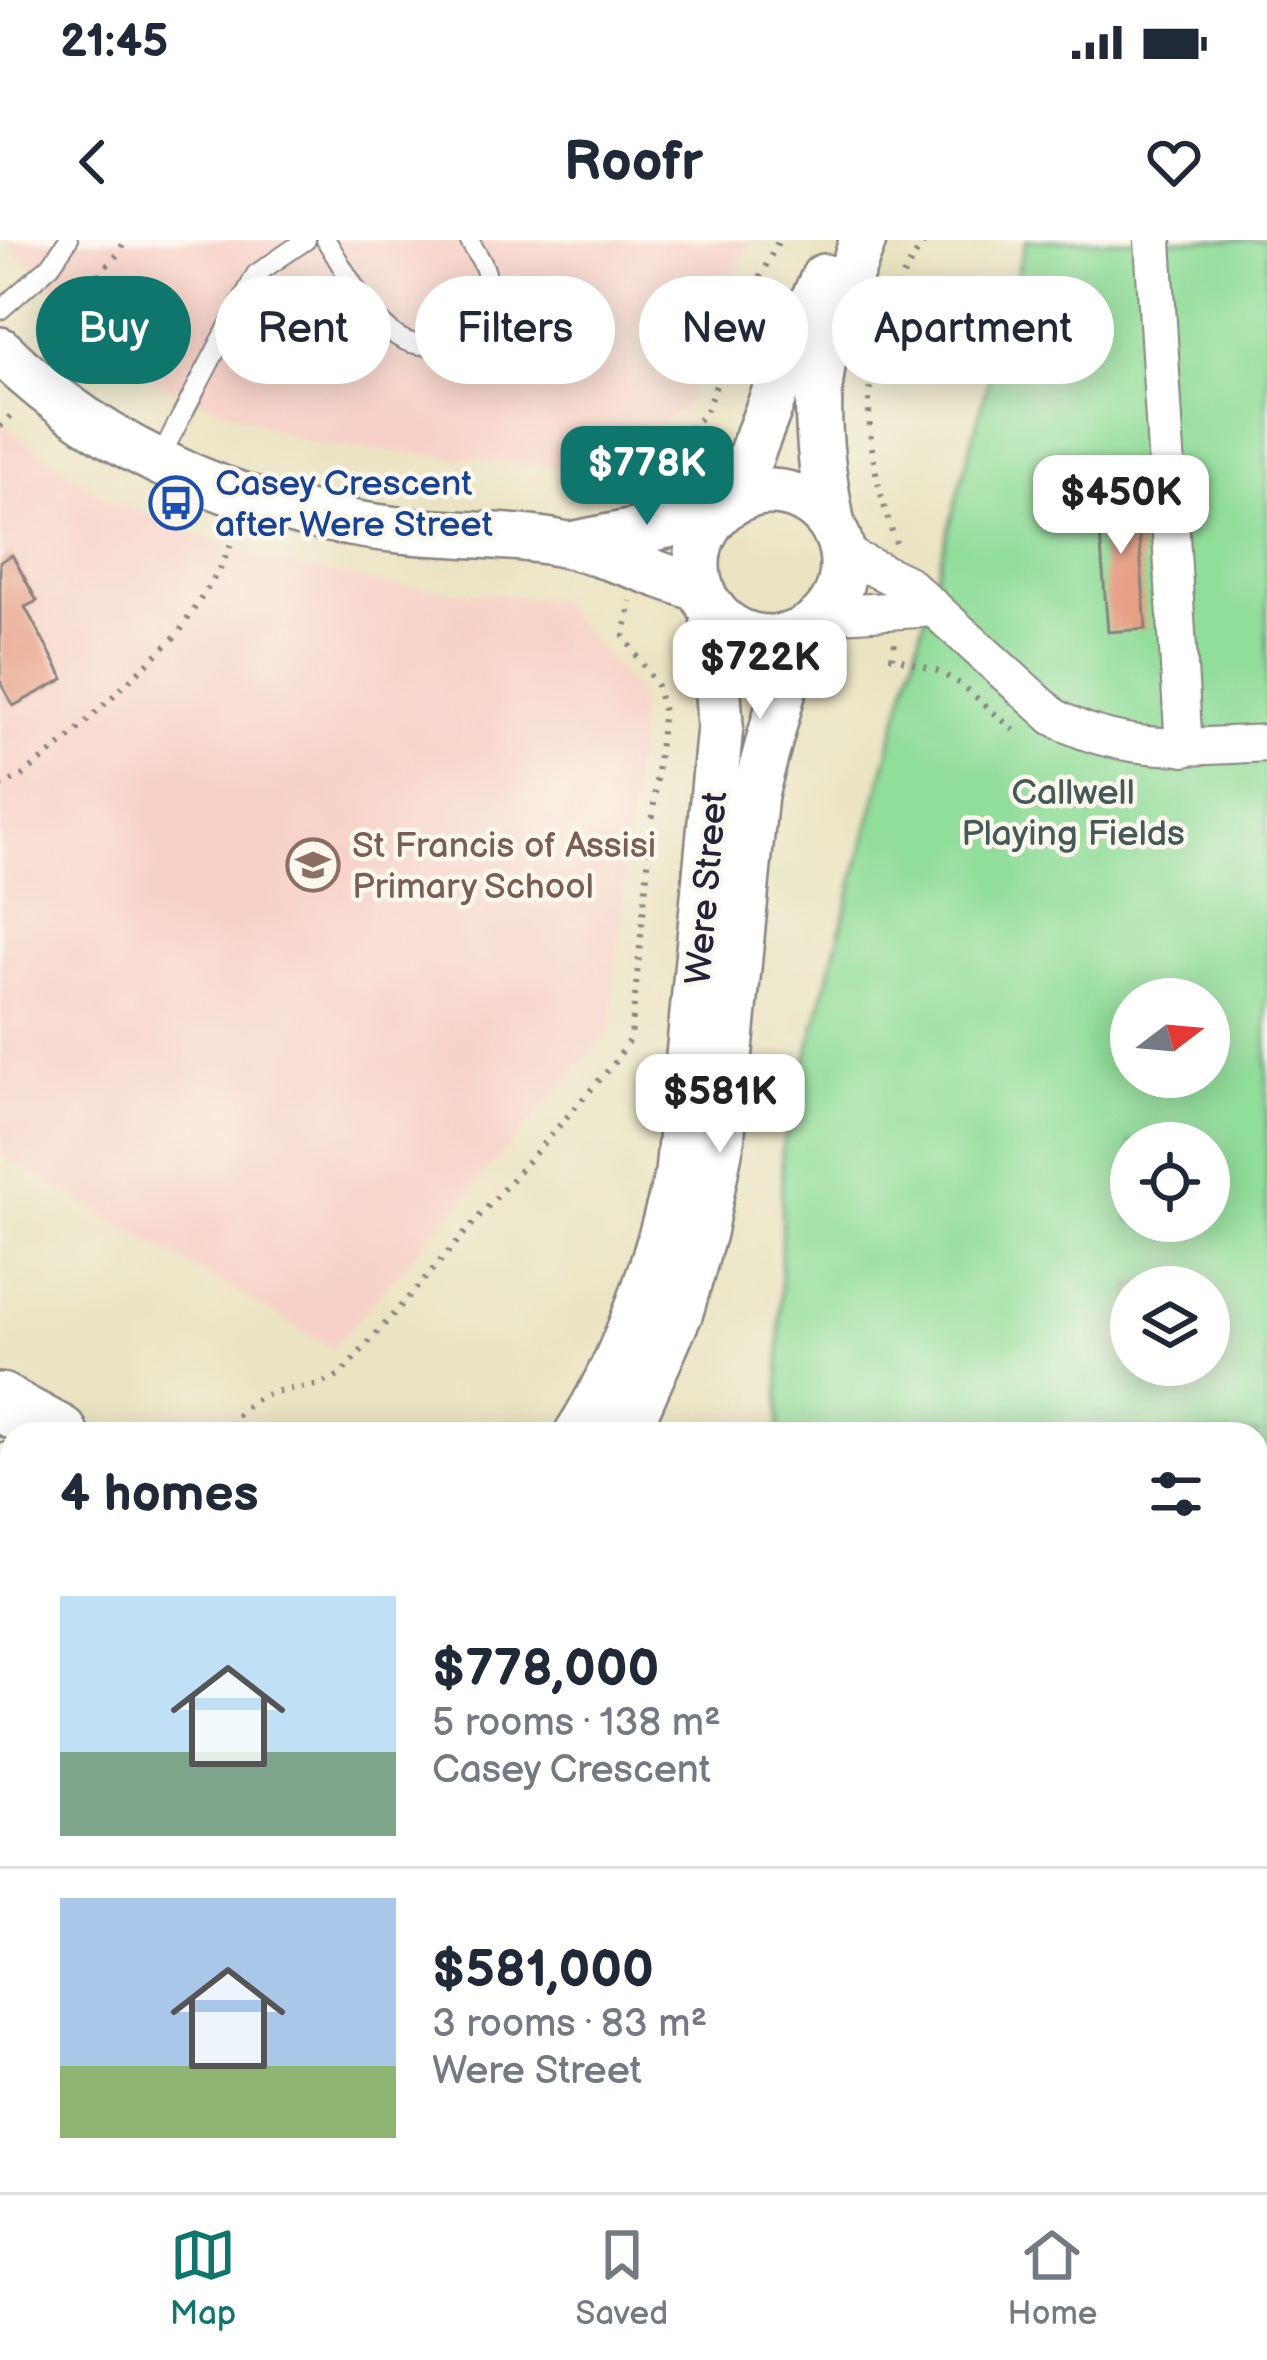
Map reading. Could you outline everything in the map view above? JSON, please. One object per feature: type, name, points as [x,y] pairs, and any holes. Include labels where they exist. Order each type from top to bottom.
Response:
[{"type":"main road","points":[[0,1402],[37,1422]]},
{"type":"street","points":[[707,599],[699,550],[725,508],[823,278],[859,240]]},
{"type":"street","points":[[815,622],[836,596],[843,575],[822,470],[819,390],[859,240]]},
{"type":"street","points":[[1153,240],[1184,748]]},
{"type":"street","points":[[16,347],[87,422],[219,489],[306,516],[396,530],[568,545],[707,599],[746,634],[766,638],[815,622],[934,608]]},
{"type":"street","points":[[568,545],[725,508],[754,494],[798,497],[818,509],[837,539],[908,584],[1068,725],[1139,747],[1267,743]]},
{"type":"street","name":"Were Street","points":[[583,1422],[628,1333],[661,1244],[678,1173],[720,726],[707,599]]},
{"type":"street","name":"Were Street","points":[[631,1422],[680,1312],[704,1233],[721,1142],[755,794],[784,687],[815,622]]},
{"type":"lane","points":[[0,310],[51,265],[68,240]]},
{"type":"lane","points":[[158,461],[256,274],[306,240]]},
{"type":"lane","points":[[326,240],[392,333],[418,344],[448,344],[475,326],[486,302],[486,272],[469,240]]},
{"type":"path","points":[[16,347],[89,286],[125,240]]},
{"type":"path","points":[[643,501],[644,484],[659,454],[693,429],[705,413],[779,240]]},
{"type":"path","points":[[898,550],[884,507],[866,409],[870,358],[886,306],[926,240]]},
{"type":"path","points":[[0,427],[20,406]]},
{"type":"path","points":[[0,786],[21,777],[65,742],[178,634],[221,567],[238,526]]},
{"type":"path","points":[[232,1422],[265,1396],[317,1388],[340,1375],[632,1037],[663,712],[657,686],[624,636],[623,623],[638,582]]},
{"type":"shaded area","points":[[4,240],[751,240],[733,276],[639,276],[639,384],[693,384],[684,408],[591,470],[313,444],[162,384],[191,384],[191,276],[42,276]]},
{"type":"shaded area","name":"St Francis of Assisi Primary School","points":[[0,422],[107,499],[262,560],[388,585],[557,600],[641,699],[610,1031],[332,1348],[0,1154]]},
{"type":"green space","name":"Callwell Playing Fields","points":[[1026,240],[1267,240],[1267,1422],[779,1422],[782,1149],[987,384],[1114,384],[1114,276],[1016,276]]},
{"type":"building","points":[[1135,483],[1146,629],[1108,632],[1096,486]]},
{"type":"building","points":[[12,555],[37,601],[25,607],[64,679],[13,706],[0,681],[0,562]]},
{"type":"place","name":"Casey Crescent after Were Street","points":[[176,503]]},
{"type":"place","name":"St Francis of Assisi Primary School","points":[[313,865]]}]
